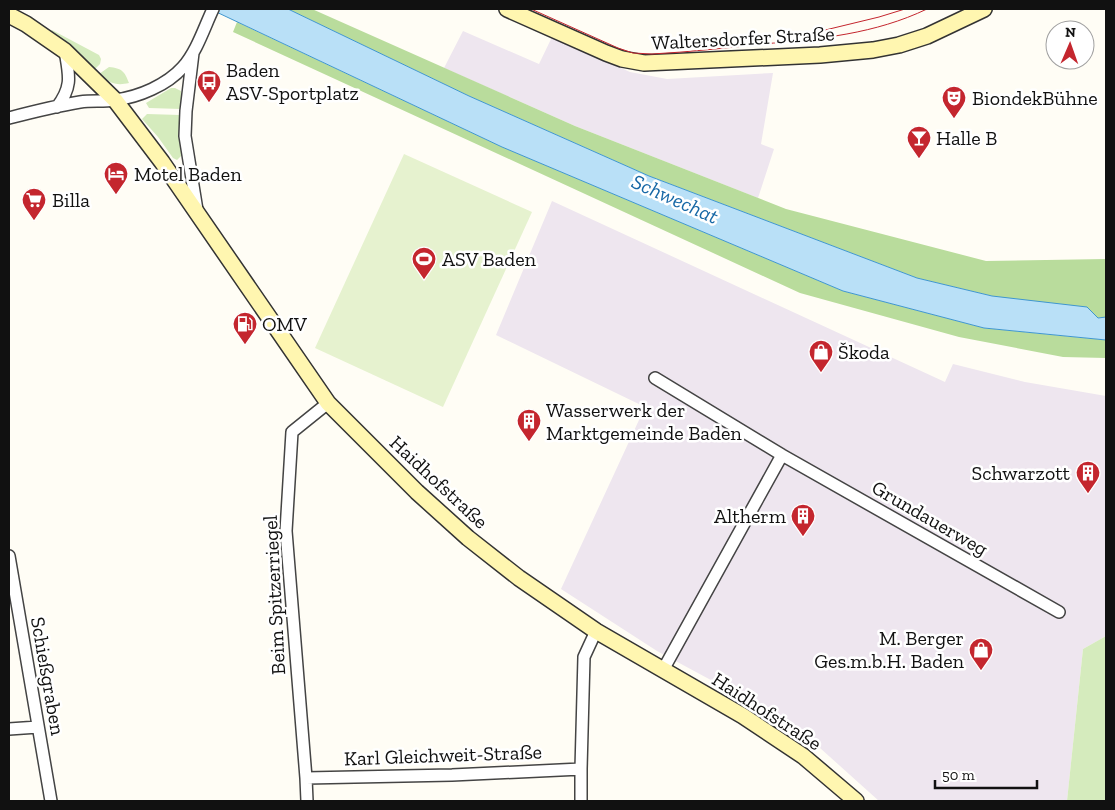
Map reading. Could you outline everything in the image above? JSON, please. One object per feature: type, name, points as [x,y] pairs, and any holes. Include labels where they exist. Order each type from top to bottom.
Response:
[{"type":"main road","name":"Waltersdorfer Straße","points":[[507,9],[606,53],[622,59],[644,63],[820,55],[873,50],[899,45],[927,36],[984,9]]},
{"type":"main road","points":[[9,15],[26,24],[65,51],[115,100],[162,162],[199,217]]},
{"type":"main road","name":"Haidhofstraße","points":[[199,217],[328,403],[417,492],[468,538],[518,578],[596,630],[743,716],[803,756],[856,801]]},
{"type":"street","points":[[9,118],[83,102],[115,100],[137,94],[170,78],[183,66],[193,51],[211,12]]},
{"type":"street","points":[[57,107],[69,86],[65,51]]},
{"type":"street","name":"Haidhofstraße","points":[[193,51],[185,136],[199,217]]},
{"type":"street","name":"Grundauerweg","points":[[655,378],[782,455],[1059,612]]},
{"type":"street","name":"Beim Spitzerriegel","points":[[307,801],[286,531],[287,511],[292,432],[328,403]]},
{"type":"street","points":[[663,670],[782,455]]},
{"type":"street","name":"Schießgraben","points":[[9,556],[51,801]]},
{"type":"street","points":[[581,801],[584,657],[596,630]]},
{"type":"street","points":[[9,729],[38,727]]},
{"type":"street","name":"Karl Gleichweit-Straße","points":[[306,778],[452,775],[581,769]]},
{"type":"shaded area","points":[[463,31],[539,64],[552,37],[630,72],[667,79],[773,73],[761,144],[774,149],[758,198],[575,126],[444,68]]},
{"type":"shaded area","points":[[552,201],[945,382],[953,364],[1025,382],[1106,396],[1106,636],[1083,649],[1067,801],[879,801],[820,748],[761,707],[657,651],[561,589],[645,407],[496,335]]},
{"type":"green space","points":[[288,9],[312,9],[575,126],[786,209],[986,261],[1106,259],[1106,317],[1098,318],[917,278],[649,176],[469,96]]},
{"type":"green space","points":[[237,22],[502,147],[843,291],[984,328],[1106,340],[1106,358],[1063,357],[959,337],[800,293],[233,32]]},
{"type":"green space","points":[[52,30],[99,55],[101,59],[100,64],[95,69]]},
{"type":"green space","points":[[109,67],[122,71],[129,83],[113,83],[99,74]]},
{"type":"green space","points":[[171,88],[181,91],[181,109],[149,108],[146,103]]},
{"type":"green space","points":[[147,114],[180,115],[182,155],[177,160],[173,158],[142,119]]},
{"type":"green space","name":"ASV Baden","points":[[404,154],[532,212],[443,407],[315,348]]},
{"type":"green space","points":[[1106,636],[1106,801],[1067,801],[1083,649]]},
{"type":"water","name":"Schwechat","points":[[210,9],[288,9],[469,96],[649,176],[917,278],[992,296],[1087,307],[1098,318],[1106,317],[1106,340],[984,328],[843,291],[502,147]]},
{"type":"tram line","points":[[531,9],[618,48],[633,53],[652,54],[708,50],[847,34],[887,24],[927,9]]},
{"type":"tram line","points":[[813,33],[905,9]]},
{"type":"place","name":"Baden ASV-Sportplatz","points":[[209,103]]},
{"type":"place","name":"BiondekBühne","points":[[954,119]]},
{"type":"place","name":"Halle B","points":[[919,159]]},
{"type":"place","name":"Motel Baden","points":[[116,195]]},
{"type":"place","name":"Billa","points":[[34,221]]},
{"type":"place","name":"ASV Baden","points":[[424,280]]},
{"type":"place","name":"OMV","points":[[245,345]]},
{"type":"place","name":"Škoda","points":[[821,373]]},
{"type":"place","name":"Wasserwerk der Marktgemeinde Baden","points":[[529,442]]},
{"type":"place","name":"Schwarzott","points":[[1088,494]]},
{"type":"place","name":"Altherm","points":[[803,537]]},
{"type":"place","name":"M. Berger Ges.m.b.H. Baden","points":[[981,671]]}]
